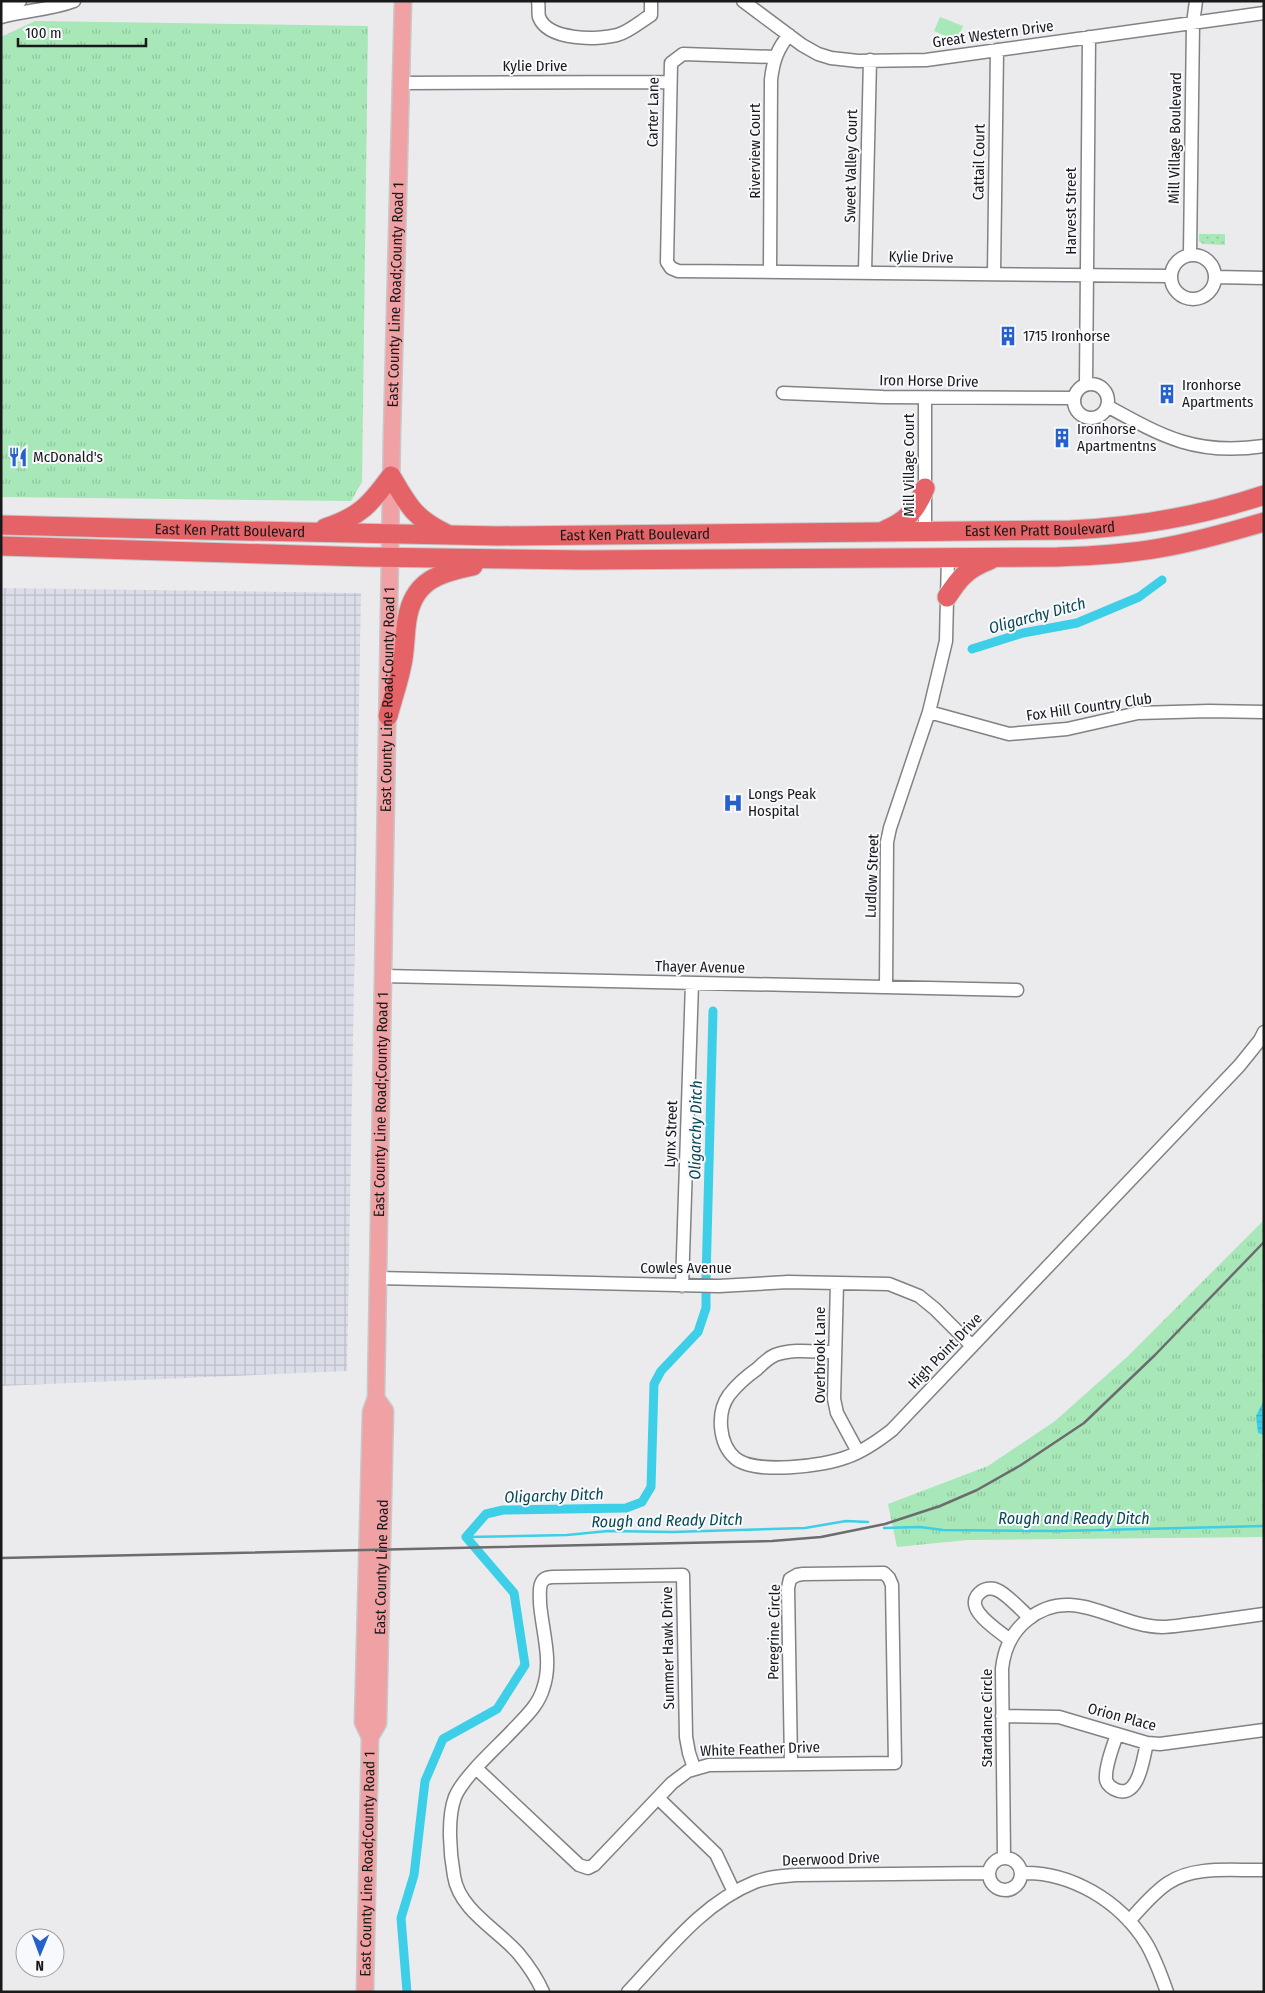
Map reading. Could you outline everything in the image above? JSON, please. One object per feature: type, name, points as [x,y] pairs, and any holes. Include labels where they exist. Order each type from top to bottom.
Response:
[{"type":"highway","points":[[304,532],[347,520],[361,512],[377,496],[391,476],[416,515],[429,525],[450,535]]},
{"type":"highway","points":[[879,532],[896,526],[907,518],[919,505],[925,488]]},
{"type":"highway","name":"East Ken Pratt Boulevard","points":[[1,525],[450,535],[644,535],[1106,529],[1145,524],[1232,505],[1264,495]]},
{"type":"highway","name":"East Ken Pratt Boulevard","points":[[1,546],[390,557],[583,560],[1103,555],[1160,548],[1211,537],[1264,522]]},
{"type":"highway","points":[[948,557],[951,550],[955,547],[966,544],[1025,540],[1057,530]]},
{"type":"highway","points":[[828,557],[832,550],[911,543],[919,540],[925,532]]},
{"type":"highway","points":[[947,597],[965,572],[975,565],[997,557]]},
{"type":"highway","points":[[388,716],[403,659],[411,602],[421,587],[433,577],[453,570],[516,559]]},
{"type":"main road","name":"East County Line Road;County Road 1","points":[[365,1992],[370,1737],[363,1722],[370,1412],[376,1398],[391,476],[403,1]]},
{"type":"street","points":[[1,5],[20,1]]},
{"type":"street","points":[[1,17],[26,11],[59,7],[74,1]]},
{"type":"street","points":[[538,1],[539,17],[549,29],[565,36],[596,38],[619,35],[651,15],[651,1]]},
{"type":"street","name":"Great Western Drive","points":[[743,1],[818,54],[831,58],[870,60],[926,60],[1264,13]]},
{"type":"street","name":"Mill Village Boulevard","points":[[1188,1],[1193,22]]},
{"type":"street","name":"Mill Village Boulevard","points":[[1190,254],[1193,22],[1196,1]]},
{"type":"street","name":"Riverview Court","points":[[770,271],[771,80],[775,56],[779,47],[789,35]]},
{"type":"street","name":"Harvest Street","points":[[1086,384],[1089,37]]},
{"type":"street","name":"Cattail Court","points":[[994,274],[996,50]]},
{"type":"street","name":"Carter Lane","points":[[671,268],[667,262],[670,63],[683,54],[775,56]]},
{"type":"street","name":"Sweet Valley Court","points":[[865,272],[870,60]]},
{"type":"street","name":"Kylie Drive","points":[[401,83],[670,82]]},
{"type":"street","points":[[1190,254],[1200,255],[1207,259],[1212,265],[1215,277],[1212,288],[1207,294],[1192,299],[1178,294],[1173,288],[1170,276],[1172,266],[1177,260],[1190,254]]},
{"type":"street","name":"Kylie Drive","points":[[671,268],[678,271],[1170,276]]},
{"type":"street","points":[[1215,277],[1264,278]]},
{"type":"street","points":[[1086,384],[1094,384],[1104,390],[1108,398],[1107,406],[1097,416],[1084,416],[1077,411],[1074,398],[1079,388],[1086,384]]},
{"type":"street","name":"Iron Horse Drive","points":[[783,393],[925,398],[1074,398]]},
{"type":"street","name":"Mill Village Court","points":[[925,398],[925,532]]},
{"type":"street","points":[[1107,406],[1152,431],[1190,445],[1238,450],[1264,446]]},
{"type":"street","points":[[929,712],[946,641],[948,557]]},
{"type":"street","name":"Fox Hill Country Club","points":[[929,712],[1009,734],[1067,729],[1138,713],[1264,712]]},
{"type":"street","name":"Ludlow Street","points":[[886,987],[887,842],[929,712]]},
{"type":"street","name":"Thayer Avenue","points":[[383,976],[1017,990]]},
{"type":"street","name":"Lynx Street","points":[[682,1286],[692,983]]},
{"type":"street","name":"High Point Drive","points":[[835,1352],[786,1352],[773,1356],[749,1375],[729,1395],[721,1418],[722,1433],[727,1447],[736,1459],[752,1467],[768,1468],[828,1463],[858,1452],[875,1443],[892,1430],[1250,1055],[1264,1032]]},
{"type":"street","name":"Cowles Avenue","points":[[378,1278],[682,1286],[788,1282],[889,1284],[919,1296],[935,1309],[972,1346]]},
{"type":"street","name":"Overbrook Lane","points":[[837,1283],[834,1399],[837,1412],[858,1452]]},
{"type":"street","name":"Peregrine Circle","points":[[791,1764],[788,1588],[790,1579],[803,1574],[881,1573],[888,1576],[892,1585],[894,1763]]},
{"type":"street","name":"Summer Hawk Drive","points":[[543,1992],[518,1953],[472,1909],[456,1884],[452,1858],[451,1824],[452,1809],[458,1793],[477,1769],[529,1713],[543,1690],[547,1676],[547,1660],[541,1608],[540,1590],[542,1581],[553,1577],[683,1575],[686,1737],[694,1768]]},
{"type":"street","points":[[1010,1640],[976,1609],[976,1598],[980,1593],[989,1589],[997,1590],[1030,1618]]},
{"type":"street","name":"Stardance Circle","points":[[1004,1858],[1003,1658],[1010,1640],[1030,1618],[1051,1607],[1065,1605],[1086,1607],[1159,1627],[1264,1614]]},
{"type":"street","name":"Orion Place","points":[[1002,1716],[1056,1716],[1147,1743],[1174,1743],[1264,1730]]},
{"type":"street","points":[[1117,1734],[1106,1777],[1109,1786],[1118,1790],[1128,1790],[1136,1783],[1147,1743]]},
{"type":"street","name":"White Feather Drive","points":[[477,1769],[579,1865],[585,1868],[592,1867],[658,1798],[683,1774],[694,1768],[709,1765],[894,1763]]},
{"type":"street","points":[[658,1798],[716,1854],[734,1892]]},
{"type":"street","points":[[1004,1858],[1015,1862],[1021,1873],[1016,1886],[1008,1890],[994,1886],[988,1874],[995,1861],[1004,1858]]},
{"type":"street","points":[[1129,1921],[1159,1890],[1182,1875],[1203,1871],[1264,1870]]},
{"type":"street","points":[[1021,1873],[1055,1877],[1081,1886],[1104,1899],[1129,1921],[1146,1943],[1167,1992]]},
{"type":"street","name":"Deerwood Drive","points":[[628,1992],[703,1914],[717,1902],[734,1892],[764,1879],[796,1875],[988,1874]]},
{"type":"shaded area","points":[[1,588],[361,593],[347,1371],[1,1386]]},
{"type":"green space","points":[[940,17],[963,26],[957,41],[934,31]]},
{"type":"green space","points":[[35,21],[368,26],[362,482],[351,501],[1,497],[1,37]]},
{"type":"green space","points":[[1199,234],[1225,234],[1225,245],[1203,244],[1199,241]]},
{"type":"green space","points":[[1264,1220],[1264,1537],[967,1540],[897,1547],[888,1504],[988,1466],[1055,1421],[1127,1357]]},
{"type":"water","points":[[1264,1400],[1264,1435],[1258,1433],[1256,1416]]},
{"type":"waterway","name":"Oligarchy Ditch","points":[[972,649],[1023,633],[1077,623],[1139,597],[1162,580]]},
{"type":"waterway","name":"Oligarchy Ditch","points":[[706,1279],[713,1011]]},
{"type":"waterway","name":"Oligarchy Ditch","points":[[407,1992],[401,1918],[414,1875],[425,1781],[443,1739],[497,1709],[525,1665],[514,1593],[466,1537],[486,1514],[503,1510],[626,1508],[642,1502],[651,1487],[654,1384],[661,1371],[698,1332],[706,1308],[706,1293]]},
{"type":"waterway","name":"Rough and Ready Ditch","points":[[466,1537],[567,1535],[608,1531],[672,1532],[805,1528],[846,1521],[868,1522]]},
{"type":"waterway","name":"Rough and Ready Ditch","points":[[884,1528],[920,1527],[943,1530],[1058,1531],[1264,1526]]},
{"type":"railway","points":[[1,1558],[772,1541],[821,1537],[885,1524],[940,1506],[977,1490],[1021,1465],[1084,1423],[1155,1355],[1264,1242]]},
{"type":"place","name":"1715 Ironhorse","points":[[1008,336]]},
{"type":"place","name":"Ironhorse Apartments","points":[[1167,394]]},
{"type":"place","name":"Ironhorse Apartmentns","points":[[1062,438]]},
{"type":"place","name":"McDonald's","points":[[18,457]]},
{"type":"place","name":"Longs Peak Hospital","points":[[733,803]]}]
